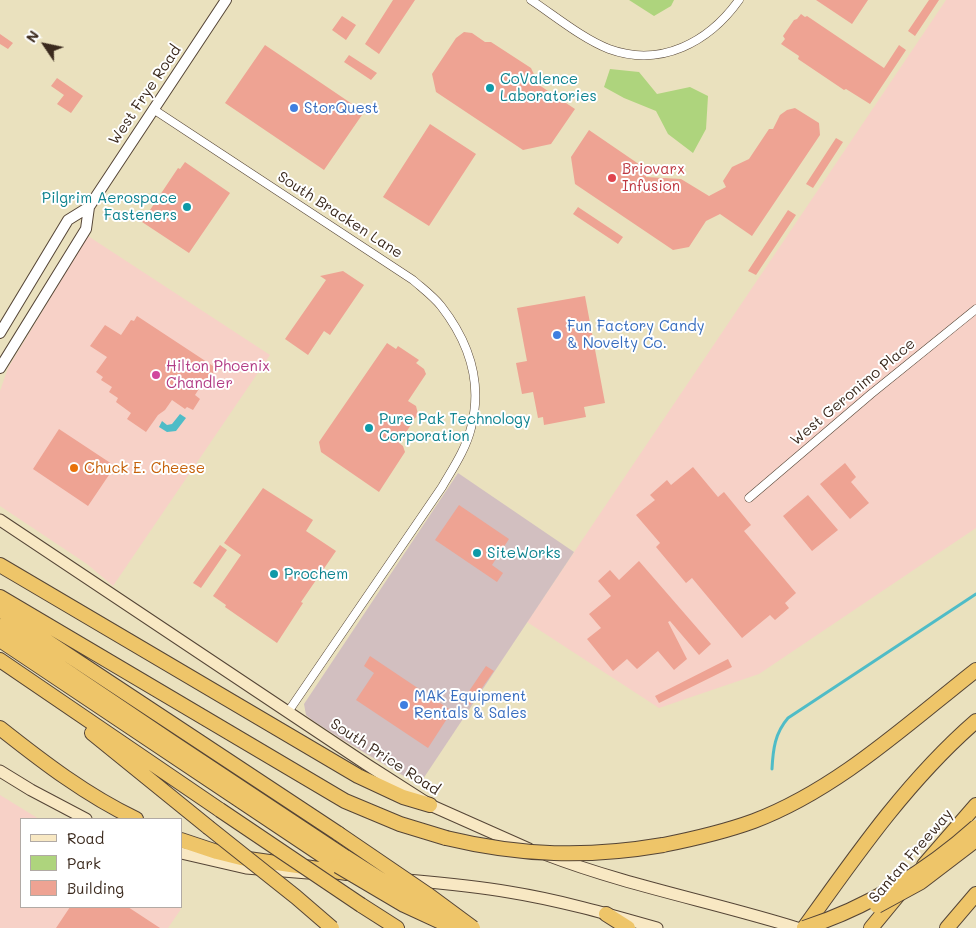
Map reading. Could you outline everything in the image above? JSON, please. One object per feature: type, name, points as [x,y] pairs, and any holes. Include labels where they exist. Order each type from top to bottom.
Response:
[{"type":"highway","points":[[0,565],[358,776],[403,797],[430,804]]},
{"type":"highway","points":[[0,597],[345,801],[400,824],[446,838],[484,847],[534,854],[595,854],[663,845],[708,836],[755,820],[813,791],[873,751],[976,670]]},
{"type":"highway","points":[[0,610],[339,834],[473,928]]},
{"type":"highway","points":[[0,626],[172,742],[404,905],[454,928]]},
{"type":"highway","points":[[0,640],[343,862],[429,907],[483,928]]},
{"type":"highway","points":[[0,660],[397,928]]},
{"type":"highway","points":[[18,673],[332,928]]},
{"type":"highway","points":[[804,928],[902,796],[955,739],[976,721]]},
{"type":"highway","points":[[0,728],[76,785],[134,818]]},
{"type":"highway","name":"Santan Freeway","points":[[871,928],[976,805]]},
{"type":"highway","points":[[804,928],[833,917],[888,890],[937,859],[976,827]]},
{"type":"highway","points":[[182,840],[241,858],[376,877]]},
{"type":"highway","points":[[829,928],[898,896],[942,867],[976,840]]},
{"type":"highway","points":[[947,928],[976,894]]},
{"type":"highway","points":[[606,914],[628,928]]},
{"type":"main road","name":"South Price Road","points":[[0,520],[366,764],[430,804],[509,841],[579,868],[797,928]]},
{"type":"main road","points":[[0,771],[84,818]]},
{"type":"main road","points":[[182,853],[246,868],[376,877],[495,889],[606,914],[657,928]]},
{"type":"street","name":"West Frye Road","points":[[1,365],[86,229],[90,207],[226,0]]},
{"type":"street","points":[[531,0],[586,37],[609,49],[634,55],[660,55],[683,48],[703,38],[730,14],[740,0]]},
{"type":"street","name":"South Bracken Lane","points":[[154,109],[413,280],[441,306],[462,337],[470,356],[475,377],[475,399],[471,430],[460,458],[288,712]]},
{"type":"street","name":"West Frye Road","points":[[0,333],[68,220],[90,207]]},
{"type":"street","name":"West Geronimo Place","points":[[749,498],[976,308]]},
{"type":"shaded area","points":[[946,0],[976,0],[976,528],[759,674],[659,708],[527,622]]},
{"type":"shaded area","points":[[88,236],[270,355],[113,586],[87,564],[0,506],[0,391],[8,368]]},
{"type":"shaded area","points":[[458,473],[574,552],[419,785],[312,720],[306,715],[304,704]]},
{"type":"shaded area","points":[[0,795],[37,818],[20,818],[20,908],[181,909],[168,928],[0,928]]},
{"type":"green space","points":[[629,0],[674,0],[671,6],[654,16]]},
{"type":"green space","points":[[610,69],[639,72],[657,94],[690,87],[708,96],[706,129],[693,153],[668,134],[656,111],[624,98],[604,87]]},
{"type":"water","points":[[180,414],[186,418],[176,431],[167,432],[159,427],[162,421],[167,425],[172,424]]},
{"type":"building","points":[[393,0],[415,0],[379,54],[365,44]]},
{"type":"building","points":[[816,0],[868,0],[852,24]]},
{"type":"building","points":[[929,0],[939,0],[915,36],[908,31]]},
{"type":"building","points":[[801,14],[805,17],[807,16],[884,68],[899,45],[906,50],[870,104],[846,89],[844,90],[798,59],[799,56],[781,44],[785,39],[783,36],[794,20]]},
{"type":"building","points":[[342,16],[356,25],[346,40],[332,30]]},
{"type":"building","name":"CoValence Laboratories","points":[[464,32],[472,33],[485,42],[491,42],[531,68],[539,85],[575,109],[551,144],[523,150],[436,92],[432,74],[456,38]]},
{"type":"building","points":[[0,34],[13,43],[8,49],[0,44]]},
{"type":"building","name":"StorQuest","points":[[265,45],[364,112],[324,170],[225,103]]},
{"type":"building","points":[[349,55],[377,73],[371,80],[344,62]]},
{"type":"building","points":[[57,78],[83,96],[71,113],[57,104],[64,95],[51,86]]},
{"type":"building","points":[[795,108],[819,123],[820,135],[752,236],[720,214],[706,221],[689,247],[673,250],[575,184],[571,157],[589,130],[646,169],[646,177],[681,179],[709,196],[726,187],[723,181],[732,167],[749,159],[769,129],[773,129],[780,115],[787,110]]},
{"type":"building","points":[[430,124],[476,154],[429,226],[383,197]]},
{"type":"building","points":[[836,138],[843,142],[813,188],[806,184]]},
{"type":"building","name":"Pilgrim Aerospace Fasteners","points":[[185,162],[230,193],[189,253],[142,222],[178,168],[180,169]]},
{"type":"building","points":[[578,207],[623,237],[618,244],[573,214]]},
{"type":"building","points":[[788,210],[796,215],[756,275],[748,271]]},
{"type":"building","points":[[343,271],[364,285],[330,335],[324,331],[308,355],[285,339],[326,280],[320,276]]},
{"type":"building","name":"Fun Factory Candy & Novelty Co.","points":[[585,296],[605,403],[584,407],[586,417],[544,425],[543,417],[538,418],[533,392],[522,394],[516,363],[527,361],[517,308]]},
{"type":"building","name":"Hilton Phoenix Chandler","points":[[137,316],[216,368],[195,395],[200,399],[193,410],[187,407],[185,409],[172,400],[146,432],[127,419],[131,413],[116,402],[118,398],[109,392],[112,387],[101,380],[103,377],[96,372],[107,357],[90,346],[105,325],[121,335],[131,320],[134,321]]},
{"type":"building","name":"Pure Pak Technology Corporation","points":[[387,343],[396,349],[398,346],[419,360],[416,363],[424,369],[426,374],[408,401],[416,406],[418,414],[399,443],[403,446],[405,452],[379,492],[321,452],[319,442]]},
{"type":"building","name":"Chuck E. Cheese","points":[[59,429],[115,466],[88,506],[33,469]]},
{"type":"building","points":[[845,463],[856,477],[851,482],[869,503],[850,519],[820,484]]},
{"type":"building","points":[[693,467],[718,497],[724,492],[751,525],[744,531],[796,593],[785,603],[789,608],[775,620],[770,615],[742,638],[692,578],[686,583],[656,547],[660,543],[636,515],[655,500],[650,495],[667,480],[671,485]]},
{"type":"building","name":"Prochem","points":[[263,488],[313,520],[306,531],[336,551],[301,602],[303,603],[277,643],[225,607],[226,605],[213,596],[241,555],[224,543]]},
{"type":"building","points":[[808,495],[838,530],[812,551],[783,516]]},
{"type":"building","name":"SiteWorks","points":[[459,505],[509,539],[492,565],[503,573],[497,582],[435,540]]},
{"type":"building","points":[[220,545],[227,550],[201,588],[193,583]]},
{"type":"building","points":[[639,561],[711,644],[699,655],[670,621],[668,622],[687,659],[674,670],[658,651],[637,669],[627,659],[613,671],[587,639],[601,628],[589,614],[611,596],[598,581],[610,570],[619,580]]},
{"type":"building","name":"MAK Equipment Rentals & Sales","points":[[370,656],[452,711],[428,748],[356,700],[374,673],[364,666]]},
{"type":"building","points":[[728,659],[732,667],[659,703],[655,696]]},
{"type":"building","points":[[486,666],[494,671],[470,705],[463,700]]},
{"type":"building","points":[[69,908],[130,908],[160,928],[56,928]]},
{"type":"waterway","points":[[772,769],[775,742],[780,729],[788,718],[976,594]]},
{"type":"place","name":"CoValence Laboratories","points":[[490,88]]},
{"type":"place","name":"StorQuest","points":[[294,108]]},
{"type":"place","name":"Briovarx Infusion","points":[[612,178]]},
{"type":"place","name":"Pilgrim Aerospace Fasteners","points":[[187,207]]},
{"type":"place","name":"Fun Factory Candy & Novelty Co.","points":[[557,335]]},
{"type":"place","name":"Hilton Phoenix Chandler","points":[[156,375]]},
{"type":"place","name":"Pure Pak Technology Corporation","points":[[369,428]]},
{"type":"place","name":"Chuck E. Cheese","points":[[74,468]]},
{"type":"place","name":"SiteWorks","points":[[477,553]]},
{"type":"place","name":"Prochem","points":[[274,574]]},
{"type":"place","name":"MAK Equipment Rentals & Sales","points":[[404,705]]}]
